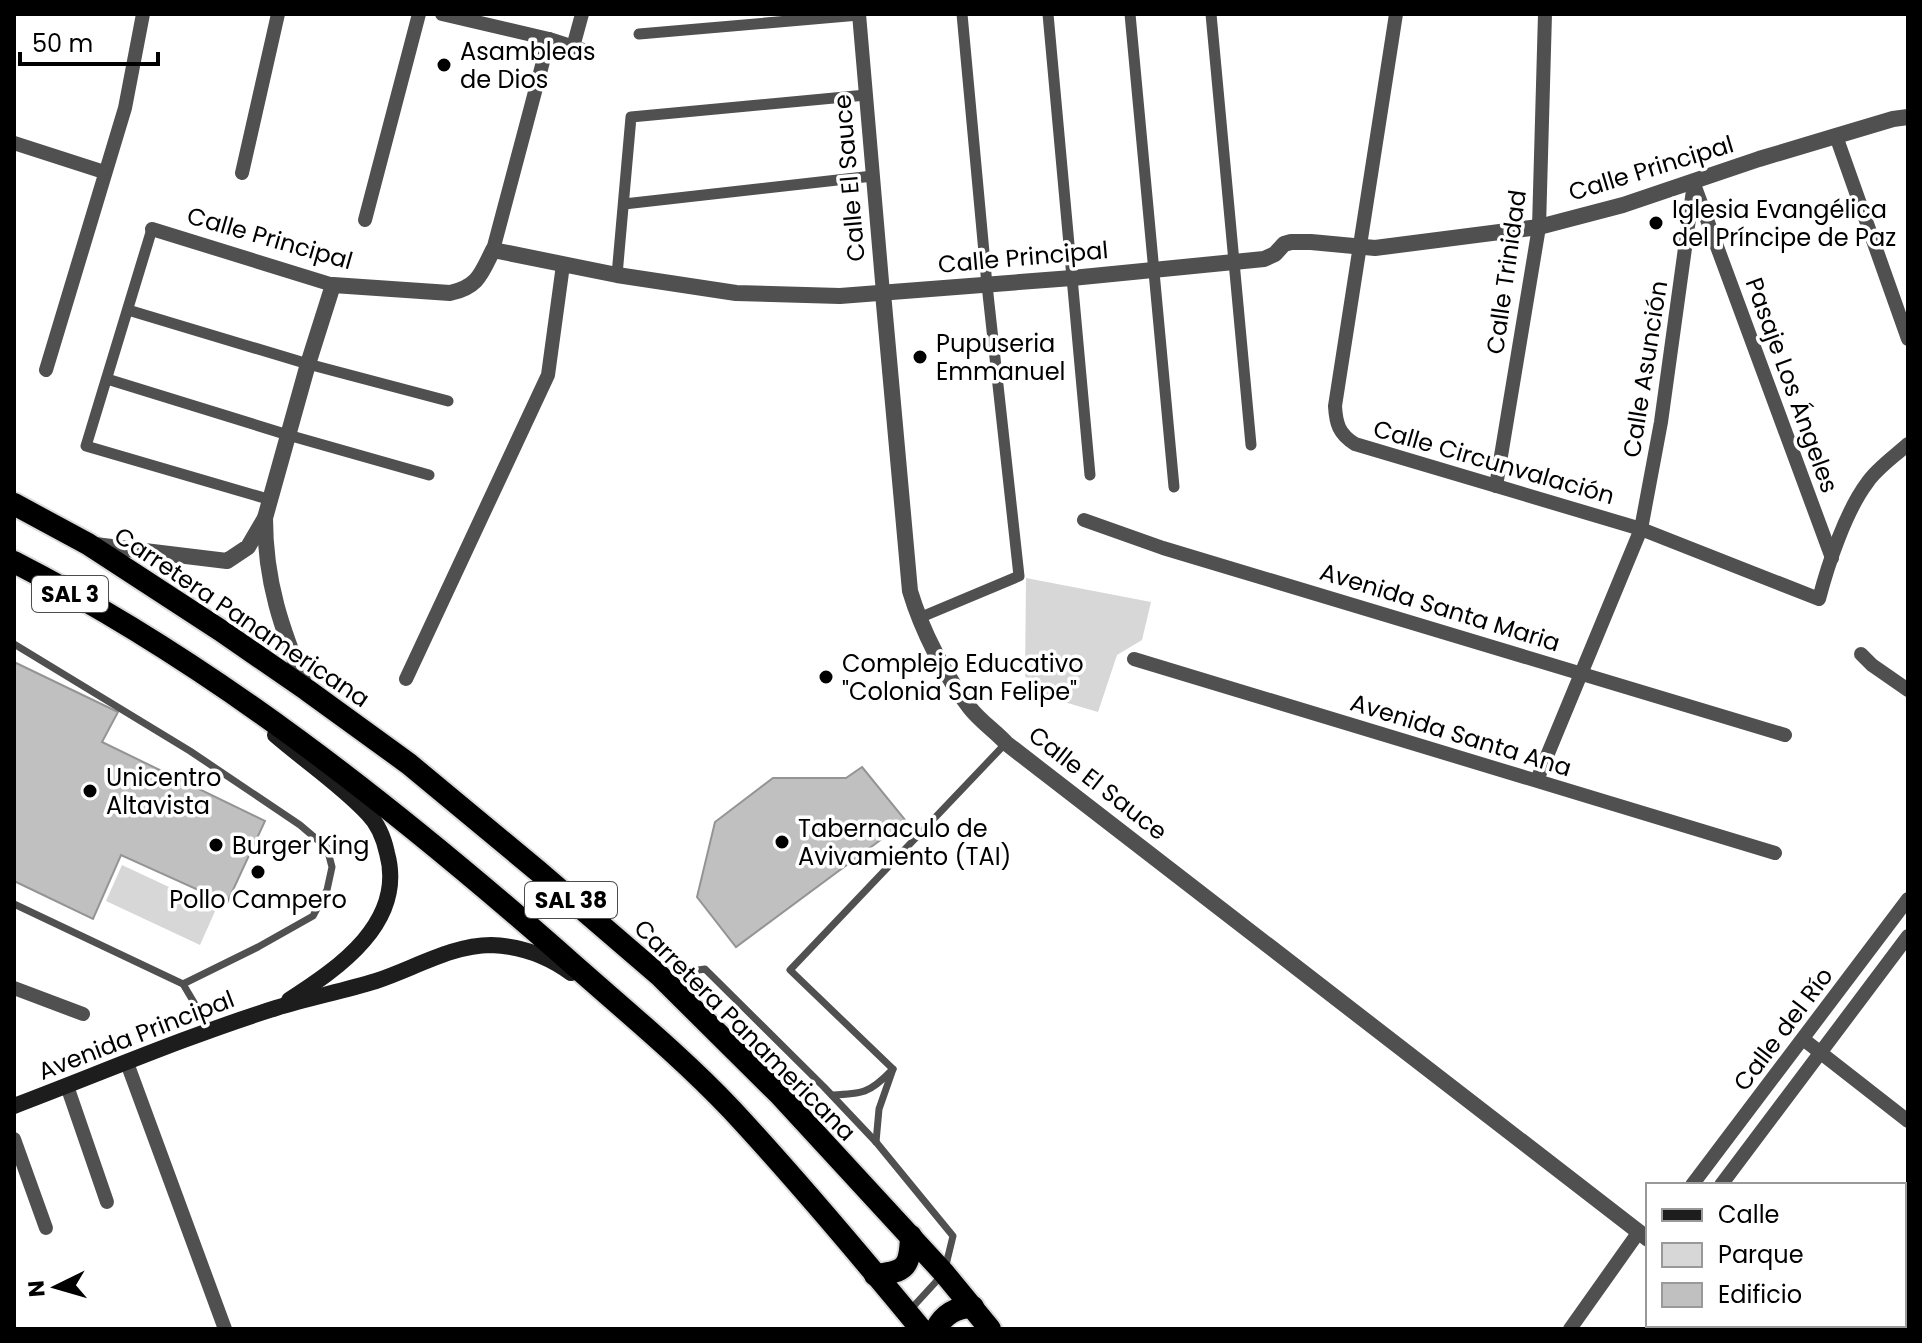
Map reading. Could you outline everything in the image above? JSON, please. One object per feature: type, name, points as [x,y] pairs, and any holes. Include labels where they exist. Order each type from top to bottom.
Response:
[{"type":"highway","name":"SAL 3","points":[[14,504],[88,544]]},
{"type":"highway","name":"Carretera Panamericana","points":[[88,544],[220,630],[409,764],[660,976],[780,1095],[911,1236],[990,1329]]},
{"type":"highway","name":"SAL 3","points":[[14,562],[126,626]]},
{"type":"highway","name":"SAL 38","points":[[126,626],[200,671],[338,771],[453,862],[639,1023],[730,1108],[915,1321]]},
{"type":"highway","points":[[875,1275],[899,1272],[907,1264],[911,1236]]},
{"type":"highway","points":[[936,1329],[942,1319],[960,1307],[973,1307]]},
{"type":"main road","name":"Avenida Principal","points":[[200,671],[370,816],[384,839],[389,861],[388,896],[373,930],[335,968],[275,1009]]},
{"type":"main road","name":"Avenida Principal","points":[[14,1106],[275,1009],[376,980],[459,950],[489,945],[513,947],[560,965],[639,1023]]},
{"type":"street","points":[[46,370],[125,108],[143,14]]},
{"type":"street","points":[[242,173],[278,14]]},
{"type":"street","points":[[365,220],[419,14]]},
{"type":"street","points":[[442,14],[579,49],[582,14]]},
{"type":"street","points":[[639,34],[859,14]]},
{"type":"street","name":"Calle El Sauce","points":[[859,14],[908,578],[919,618],[947,674],[972,710],[1006,743],[1643,1236]]},
{"type":"street","points":[[919,618],[1019,576],[987,285],[962,14]]},
{"type":"street","points":[[1048,14],[1090,475]]},
{"type":"street","points":[[1130,14],[1174,487]]},
{"type":"street","points":[[1211,14],[1251,445]]},
{"type":"street","name":"Calle Circunvalación","points":[[1396,14],[1335,406],[1336,422],[1342,436],[1355,444],[1641,529],[1819,599],[1832,558],[1867,482],[1908,444]]},
{"type":"street","name":"Calle Trinidad","points":[[1496,486],[1539,227],[1545,14]]},
{"type":"street","points":[[493,250],[549,39]]},
{"type":"street","points":[[617,275],[631,117],[866,95]]},
{"type":"street","name":"Calle Principal","points":[[152,229],[333,285],[441,294],[458,292],[477,281],[493,250],[617,275],[736,293],[840,296],[1072,278],[1269,258],[1278,248],[1291,242],[1375,248],[1539,227],[1908,117]]},
{"type":"street","points":[[1836,136],[1908,339]]},
{"type":"street","points":[[14,143],[104,172]]},
{"type":"street","points":[[624,204],[873,176]]},
{"type":"street","name":"Calle Asunción","points":[[1537,780],[1641,529],[1661,422],[1694,183]]},
{"type":"street","name":"Pasaje Los Ángeles","points":[[1694,183],[1832,558]]},
{"type":"street","points":[[152,229],[86,446],[271,500]]},
{"type":"street","points":[[406,679],[548,375],[563,265]]},
{"type":"street","points":[[88,544],[227,561],[248,547],[265,518],[271,500],[333,285]]},
{"type":"street","points":[[128,310],[308,364],[448,401]]},
{"type":"street","points":[[107,379],[429,475]]},
{"type":"street","points":[[265,518],[265,551],[282,631],[307,690]]},
{"type":"street","name":"Avenida Santa Maria","points":[[1084,520],[1163,548],[1785,735]]},
{"type":"street","points":[[1861,654],[1908,690]]},
{"type":"street","name":"Avenida Santa Ana","points":[[1134,659],[1775,853]]},
{"type":"street","name":"Calle del Río","points":[[1694,1183],[1908,899]]},
{"type":"street","name":"Calle del Río","points":[[1723,1183],[1908,936]]},
{"type":"street","points":[[14,988],[83,1014]]},
{"type":"street","points":[[1803,1039],[1908,1121]]},
{"type":"street","points":[[127,1063],[225,1329]]},
{"type":"street","points":[[67,1086],[107,1202]]},
{"type":"street","points":[[14,1139],[46,1228]]},
{"type":"street","points":[[1570,1329],[1643,1236]]},
{"type":"lane","points":[[14,644],[190,751],[300,825],[327,848],[332,867],[327,890],[313,916],[183,984]]},
{"type":"lane","points":[[893,1069],[790,970],[1006,743]]},
{"type":"lane","points":[[14,904],[183,984],[211,1031]]},
{"type":"lane","points":[[660,976],[705,969],[876,1142],[953,1236],[944,1273],[915,1321]]},
{"type":"lane","points":[[832,1095],[874,1089],[893,1069]]},
{"type":"lane","points":[[876,1142],[876,1122],[893,1069]]},
{"type":"green space","points":[[1026,578],[1151,602],[1142,640],[1117,655],[1098,712],[1044,696],[1025,676]]},
{"type":"green space","points":[[122,865],[216,909],[200,945],[106,901]]},
{"type":"building","points":[[14,662],[118,712],[102,742],[265,821],[227,903],[121,855],[93,919],[14,881]]},
{"type":"building","points":[[862,767],[906,821],[736,947],[697,897],[715,822],[773,778],[846,778]]},
{"type":"place","name":"Asambleas de Dios","points":[[444,65]]},
{"type":"place","name":"Iglesia Evangélica del Príncipe de Paz","points":[[1656,223]]},
{"type":"place","name":"Pupuseria Emmanuel","points":[[920,357]]},
{"type":"place","name":"Complejo Educativo \"Colonia San Felipe\"","points":[[826,677]]},
{"type":"place","name":"Unicentro Altavista","points":[[90,791]]},
{"type":"place","name":"Tabernaculo de Avivamiento (TAI)","points":[[782,842]]},
{"type":"place","name":"Burger King","points":[[216,845]]},
{"type":"place","name":"Pollo Campero","points":[[258,872]]}]
